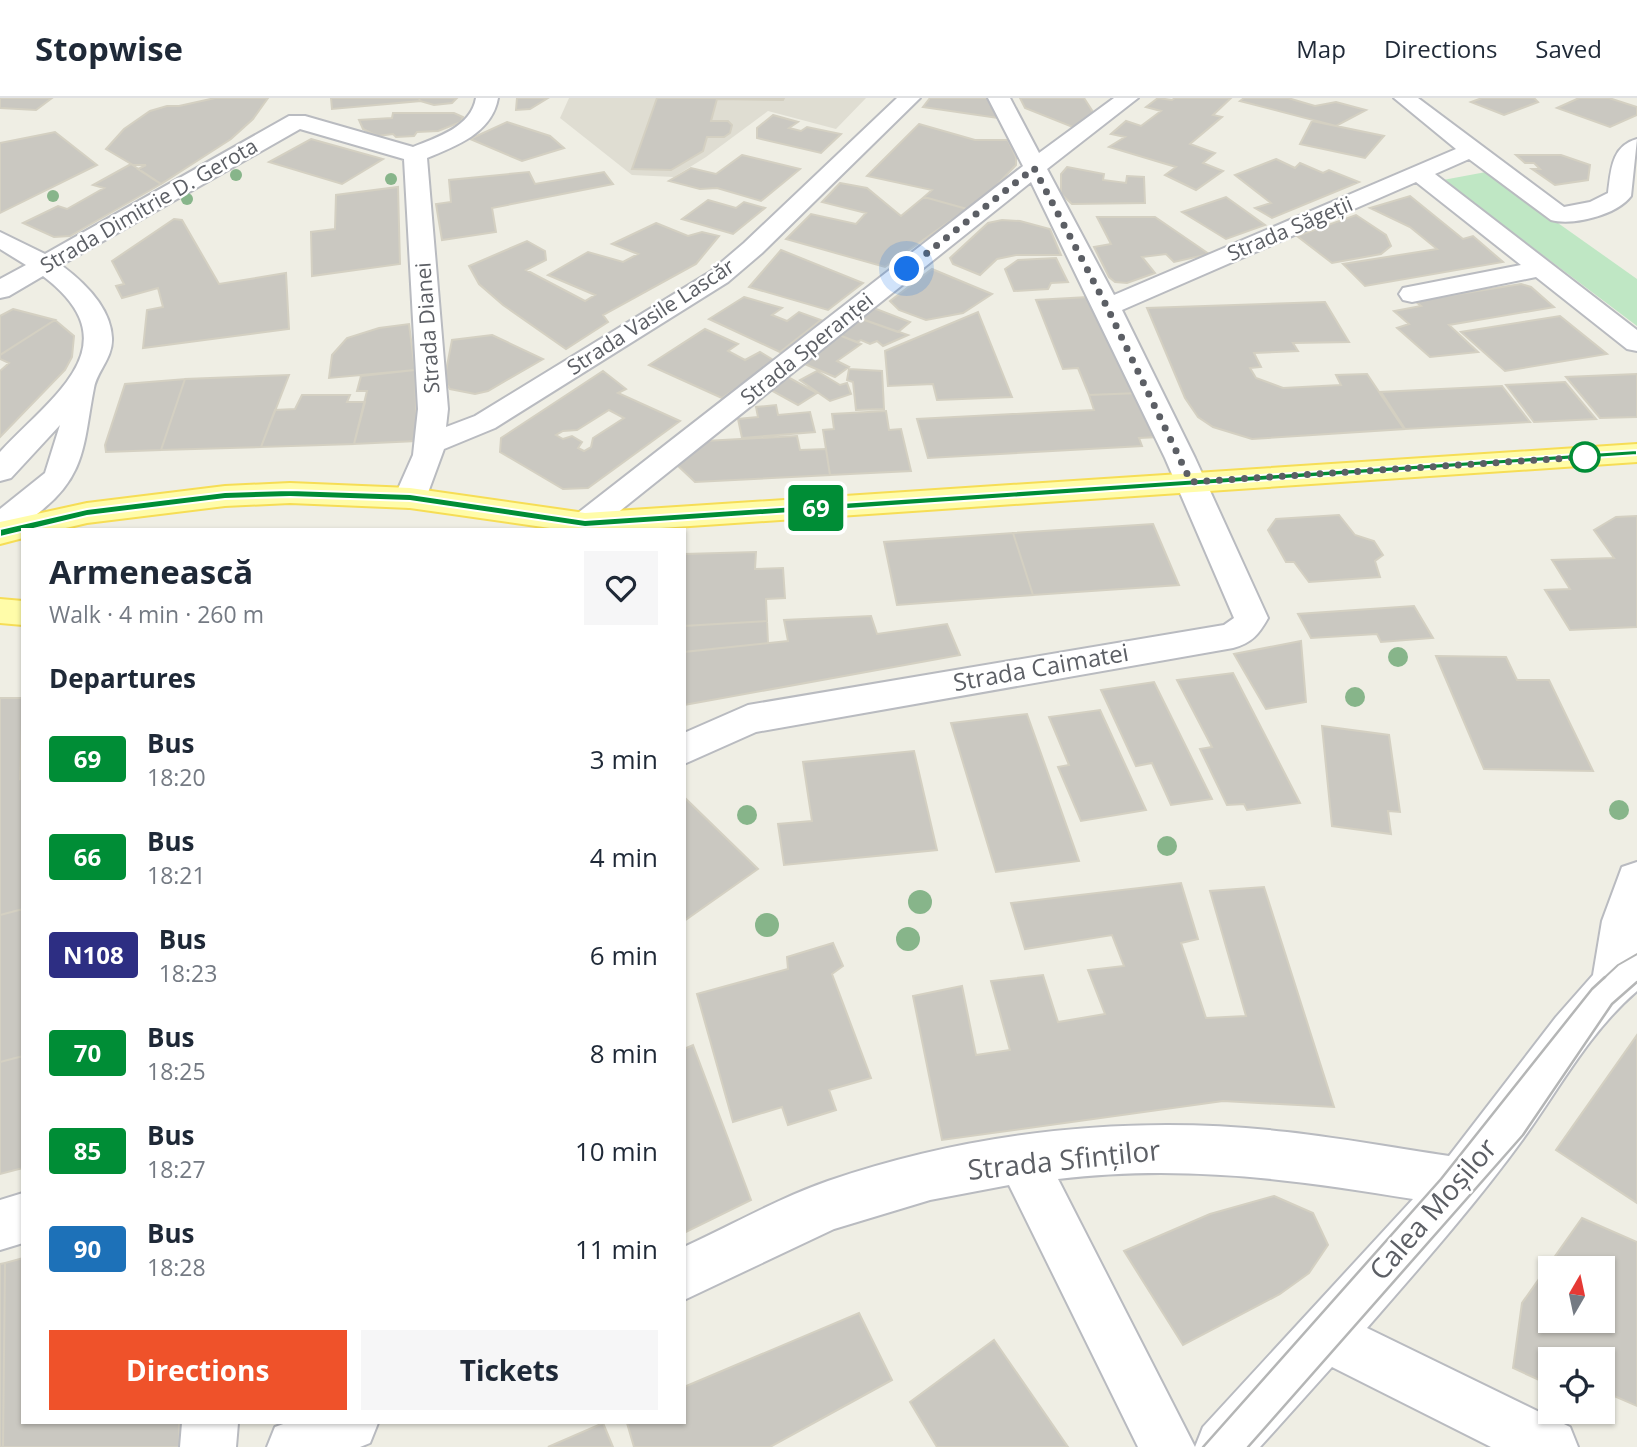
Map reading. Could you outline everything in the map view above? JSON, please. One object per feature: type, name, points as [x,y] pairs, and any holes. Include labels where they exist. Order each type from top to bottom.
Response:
[{"type":"main road","points":[[22,528],[87,513],[225,496],[290,493],[410,498],[574,527],[1637,453]]},
{"type":"main road","points":[[398,528],[410,498]]},
{"type":"main road","points":[[0,533],[21,528]]},
{"type":"main road","points":[[0,611],[21,613]]},
{"type":"street","points":[[297,110],[415,155],[478,121],[485,114],[486,98]]},
{"type":"street","name":"Strada Vasile Lascăr","points":[[430,444],[485,422],[719,277],[744,257],[909,98]]},
{"type":"street","points":[[999,98],[1107,307],[1191,482]]},
{"type":"street","name":"Strada Speranței","points":[[574,527],[1034,168],[1128,98]]},
{"type":"street","points":[[1379,98],[1409,102],[1560,215],[1596,209],[1610,204],[1619,196],[1625,157],[1637,146]]},
{"type":"street","name":"Strada Dimitrie D. Gerota","points":[[0,290],[47,264],[297,110]]},
{"type":"street","name":"Strada Săgeții","points":[[1107,307],[1472,150]]},
{"type":"street","name":"Strada Dianei","points":[[410,498],[430,444],[433,409],[415,155]]},
{"type":"street","points":[[1420,174],[1637,343]]},
{"type":"street","points":[[0,239],[47,264],[74,286],[88,305],[99,337],[97,350],[80,386],[74,432],[60,471],[53,484],[0,525]]},
{"type":"street","points":[[1412,294],[1542,268]]},
{"type":"street","points":[[0,471],[80,386]]},
{"type":"street","name":"Strada Caimatei","points":[[686,749],[736,724],[759,717],[1233,636],[1245,628],[1251,618],[1191,482]]},
{"type":"street","points":[[1625,976],[1623,921],[1637,879]]},
{"type":"street","name":"Calea Moșilor","points":[[1223,1447],[1461,1182],[1562,1043],[1625,976]]},
{"type":"street","name":"Strada Sfinților","points":[[686,1273],[828,1206],[930,1177],[1022,1159],[1101,1150],[1176,1148],[1286,1155],[1461,1182]]},
{"type":"street","points":[[1022,1159],[1167,1447]]},
{"type":"street","points":[[0,1224],[21,1219]]},
{"type":"street","points":[[1323,1334],[1550,1447]]},
{"type":"street","points":[[208,1447],[209,1424]]},
{"type":"street","points":[[295,1447],[348,1424]]},
{"type":"shaded area","points":[[569,98],[866,98],[836,129],[768,111],[674,177],[632,175],[560,118]]},
{"type":"green space","points":[[1486,172],[1637,279],[1637,326],[1443,180]]},
{"type":"building","points":[[0,98],[52,98],[36,110],[0,108]]},
{"type":"building","points":[[215,98],[268,98],[253,119],[231,139],[161,184],[138,169],[146,165],[133,165],[106,149],[124,129],[150,111]]},
{"type":"building","points":[[331,98],[419,98],[420,101],[332,109]]},
{"type":"building","points":[[419,98],[457,98],[452,103],[434,105],[420,101]]},
{"type":"building","points":[[517,98],[548,98],[530,109],[516,110]]},
{"type":"building","points":[[657,98],[784,98],[717,99],[711,121],[728,121],[732,125],[730,133],[724,137],[707,137],[703,151],[671,170],[632,169]]},
{"type":"building","points":[[930,98],[987,98],[998,118],[923,107]]},
{"type":"building","points":[[1020,98],[1084,98],[1097,118],[1075,128],[1025,108]]},
{"type":"building","points":[[1158,98],[1231,98],[1213,115],[1222,117],[1190,144],[1215,153],[1203,163],[1223,171],[1196,190],[1165,175],[1176,167],[1109,147],[1125,137],[1111,134],[1126,121],[1141,126],[1161,111],[1146,107]]},
{"type":"building","points":[[1244,98],[1288,98],[1315,106],[1336,102],[1366,110],[1336,126],[1240,101]]},
{"type":"building","points":[[1482,98],[1534,98],[1538,102],[1504,115],[1471,102]]},
{"type":"building","points":[[1579,98],[1609,98],[1637,107],[1637,115],[1610,127],[1557,108]]},
{"type":"building","points":[[393,113],[454,113],[463,117],[461,122],[438,131],[396,137],[393,134],[378,136],[371,133],[363,129],[359,120],[392,118]]},
{"type":"building","points":[[773,115],[798,122],[789,128],[801,131],[807,127],[841,134],[821,153],[757,138],[757,128]]},
{"type":"building","points":[[1312,121],[1384,136],[1365,158],[1300,144]]},
{"type":"building","points":[[507,122],[550,136],[564,148],[522,161],[470,139]]},
{"type":"building","points":[[919,124],[975,140],[1008,140],[1016,157],[1016,165],[993,189],[967,209],[924,197],[932,190],[867,176]]},
{"type":"building","points":[[55,132],[97,165],[0,213],[0,143]]},
{"type":"building","points":[[311,139],[383,159],[342,184],[269,162]]},
{"type":"building","points":[[742,155],[800,169],[761,201],[717,188],[700,189],[669,181],[691,168],[716,174]]},
{"type":"building","points":[[1516,155],[1561,155],[1590,165],[1588,180],[1555,185],[1532,169],[1540,169],[1534,163],[1525,163]]},
{"type":"building","points":[[1276,159],[1295,168],[1300,163],[1323,173],[1329,170],[1359,182],[1272,218],[1255,208],[1271,203],[1235,175]]},
{"type":"building","points":[[131,164],[161,184],[70,236],[54,237],[23,223],[58,206],[67,209],[104,188],[93,185]]},
{"type":"building","points":[[1067,167],[1104,174],[1103,180],[1126,183],[1127,176],[1144,177],[1145,203],[1072,204],[1061,194],[1061,174]]},
{"type":"building","points":[[529,172],[535,184],[604,172],[613,184],[492,208],[496,232],[442,240],[436,204],[451,202],[449,180]]},
{"type":"building","points":[[840,183],[867,188],[901,216],[924,197],[967,209],[885,267],[786,239],[811,214],[856,224],[866,213],[822,202]]},
{"type":"building","points":[[398,187],[400,264],[312,276],[311,232],[335,229],[336,195]]},
{"type":"building","points":[[1410,196],[1463,239],[1473,236],[1503,262],[1365,286],[1343,264],[1437,249],[1410,227],[1370,208]]},
{"type":"building","points":[[1226,197],[1265,225],[1226,239],[1182,212]]},
{"type":"building","points":[[708,200],[736,208],[744,202],[765,208],[733,234],[682,219]]},
{"type":"building","points":[[1356,215],[1386,235],[1391,246],[1381,254],[1332,263],[1297,236]]},
{"type":"building","points":[[1097,217],[1155,217],[1209,254],[1174,262],[1166,254],[1142,257],[1155,273],[1127,283],[1115,282],[1109,277],[1094,247],[1111,244]]},
{"type":"building","points":[[174,219],[182,220],[219,284],[286,273],[289,329],[143,348],[147,310],[163,307],[158,288],[122,298],[116,286],[124,284],[112,261]]},
{"type":"building","points":[[1002,220],[1020,221],[1050,229],[1061,255],[1016,255],[997,259],[980,275],[953,264],[950,258],[988,223]]},
{"type":"building","points":[[656,223],[688,236],[702,232],[719,236],[696,264],[603,315],[608,322],[566,349],[503,305],[479,284],[469,266],[527,241],[545,251],[546,260],[526,270],[585,301],[595,295],[548,275],[588,252],[623,262],[638,254],[612,244]]},
{"type":"building","points":[[781,250],[863,283],[828,310],[749,287]]},
{"type":"building","points":[[1056,258],[1068,282],[1051,283],[1048,289],[1014,291],[1005,269],[1018,260]]},
{"type":"building","points":[[932,269],[992,294],[963,313],[926,320],[899,310],[890,301]]},
{"type":"building","points":[[1521,284],[1531,287],[1554,307],[1449,325],[1478,352],[1430,357],[1397,328],[1409,324],[1394,311],[1421,306],[1415,301]]},
{"type":"building","points":[[744,297],[782,308],[772,315],[787,321],[799,312],[821,320],[780,352],[709,319]]},
{"type":"building","points":[[1088,297],[1139,393],[1089,395],[1078,368],[1063,369],[1036,300]]},
{"type":"building","points":[[1325,302],[1349,342],[1293,343],[1298,351],[1254,353],[1261,367],[1250,368],[1256,378],[1283,388],[1341,385],[1336,375],[1367,374],[1404,429],[1252,439],[1213,427],[1198,417],[1185,398],[1147,308]]},
{"type":"building","points":[[871,307],[910,322],[898,332],[859,318]]},
{"type":"building","points":[[13,309],[55,320],[0,355],[0,316]]},
{"type":"building","points":[[978,312],[1012,397],[937,400],[933,384],[888,386],[885,351]]},
{"type":"building","points":[[1560,316],[1607,354],[1505,371],[1461,332]]},
{"type":"building","points":[[859,318],[908,335],[883,346],[877,341],[870,344],[861,340],[857,342],[839,335]]},
{"type":"building","points":[[55,320],[74,336],[72,357],[65,370],[0,437],[0,371],[9,363],[0,359],[0,355]]},
{"type":"building","points":[[409,324],[415,370],[329,378],[332,355],[347,338],[379,328]]},
{"type":"building","points":[[705,329],[738,344],[728,351],[745,360],[760,352],[775,361],[722,398],[649,365]]},
{"type":"building","points":[[492,335],[543,359],[488,391],[475,394],[450,389],[446,383],[446,371],[452,340]]},
{"type":"building","points":[[839,335],[861,344],[837,361],[849,367],[835,377],[800,362]]},
{"type":"building","points":[[849,369],[882,371],[884,409],[856,410],[853,382],[847,380]]},
{"type":"building","points":[[415,370],[417,441],[354,444],[367,391],[357,391],[361,376]]},
{"type":"building","points":[[603,371],[626,389],[618,393],[680,421],[588,488],[563,489],[500,452],[501,438]],"holes":[[[609,410],[624,418],[593,438],[591,447],[584,451],[578,448],[582,442],[572,436],[563,439],[556,435],[563,431],[577,430]]]},
{"type":"building","points":[[817,371],[840,385],[847,383],[851,394],[830,401],[800,380]]},
{"type":"building","points":[[1637,374],[1637,417],[1600,418],[1566,377]]},
{"type":"building","points":[[289,375],[261,447],[161,450],[185,379]]},
{"type":"building","points":[[786,376],[817,393],[798,405],[767,388]]},
{"type":"building","points":[[185,379],[161,450],[106,452],[105,445],[125,384]]},
{"type":"building","points":[[1565,382],[1596,419],[1534,422],[1506,385]]},
{"type":"building","points":[[1502,386],[1530,422],[1405,429],[1381,392]]},
{"type":"building","points":[[1139,393],[1159,437],[1139,438],[1142,446],[928,458],[917,419],[1094,410],[1089,395]]},
{"type":"building","points":[[302,395],[350,395],[347,402],[365,402],[354,444],[261,447],[275,410],[295,409]]},
{"type":"building","points":[[776,405],[778,415],[810,412],[815,432],[742,438],[738,419],[758,417],[756,407]]},
{"type":"building","points":[[886,411],[889,430],[901,429],[911,471],[830,475],[823,430],[834,429],[832,414]]},
{"type":"building","points":[[797,436],[800,450],[826,449],[830,475],[695,482],[676,464],[704,441]]},
{"type":"building","points":[[1339,515],[1355,535],[1374,541],[1383,555],[1375,561],[1380,577],[1309,582],[1294,562],[1286,562],[1268,530],[1276,519]]},
{"type":"building","points":[[1637,516],[1637,627],[1570,630],[1545,590],[1570,589],[1552,560],[1614,558],[1594,530],[1616,517]]},
{"type":"building","points":[[1153,524],[1179,585],[1033,595],[1013,533]]},
{"type":"building","points":[[1013,533],[1033,595],[897,605],[884,542]]},
{"type":"building","points":[[756,552],[755,569],[783,568],[785,598],[766,599],[767,621],[686,626],[686,554]]},
{"type":"building","points":[[1414,606],[1433,638],[1381,642],[1377,634],[1311,638],[1298,614]]},
{"type":"building","points":[[871,616],[877,634],[947,624],[960,655],[686,705],[686,652],[788,641],[784,620]]},
{"type":"building","points":[[767,621],[768,643],[686,652],[686,626]]},
{"type":"building","points":[[1301,641],[1306,702],[1266,709],[1234,654]]},
{"type":"building","points":[[1436,656],[1506,657],[1517,680],[1549,680],[1593,771],[1484,769]]},
{"type":"building","points":[[1233,673],[1300,803],[1247,810],[1244,804],[1227,805],[1200,749],[1212,747],[1177,680]]},
{"type":"building","points":[[1154,682],[1212,799],[1171,805],[1152,763],[1136,766],[1101,690]]},
{"type":"building","points":[[0,698],[21,698],[21,910],[0,915]]},
{"type":"building","points":[[1100,710],[1146,810],[1081,821],[1058,767],[1069,765],[1049,717]]},
{"type":"building","points":[[1027,714],[1079,861],[996,872],[951,723]]},
{"type":"building","points":[[1322,726],[1389,735],[1400,812],[1388,811],[1391,834],[1332,826]]},
{"type":"building","points":[[914,751],[937,850],[784,865],[778,824],[812,821],[803,762]]},
{"type":"building","points":[[686,799],[758,869],[686,920]]},
{"type":"building","points":[[1181,883],[1198,939],[1181,943],[1206,1018],[1246,1016],[1210,891],[1264,887],[1334,1107],[1223,1101],[942,1140],[913,996],[962,986],[976,1055],[1010,1050],[991,981],[1043,975],[1058,1022],[1105,1014],[1088,970],[1124,966],[1112,935],[1025,949],[1011,903]]},
{"type":"building","points":[[21,910],[21,1057],[0,1062],[0,915]]},
{"type":"building","points":[[833,943],[843,966],[832,974],[871,1078],[829,1090],[836,1110],[788,1125],[782,1107],[733,1122],[697,994],[788,969],[787,957]]},
{"type":"building","points":[[1637,1035],[1637,1203],[1556,1150]]},
{"type":"building","points":[[693,1045],[751,1200],[686,1232],[686,1048]]},
{"type":"building","points":[[21,1057],[21,1169],[0,1174],[0,1062]]},
{"type":"building","points":[[1274,1196],[1313,1213],[1328,1245],[1309,1273],[1280,1294],[1183,1345],[1124,1251],[1210,1214]]},
{"type":"building","points":[[1582,1218],[1637,1242],[1637,1406],[1615,1396],[1615,1347],[1538,1347],[1538,1379],[1513,1368],[1522,1303],[1538,1280],[1538,1334],[1615,1334],[1615,1256],[1555,1256]]},
{"type":"building","points":[[21,1259],[21,1424],[179,1424],[180,1447],[3,1447],[5,1263]]},
{"type":"building","points":[[5,1263],[3,1447],[0,1447],[0,1264]]},
{"type":"building","points":[[859,1313],[892,1380],[770,1447],[634,1447],[627,1424],[686,1424],[686,1386]]},
{"type":"building","points":[[994,1340],[1068,1447],[937,1447],[910,1402]]},
{"type":"building","points":[[603,1424],[613,1447],[548,1447]]},
{"type":"tram line","points":[[1603,979],[1618,965],[1637,954]]},
{"type":"tram line","points":[[1203,1447],[1441,1179],[1592,989],[1605,977]]},
{"type":"tram line","points":[[1248,1447],[1523,1135],[1612,1004],[1637,982]]},
{"type":"bus line","name":"69","points":[[22,528],[87,513],[225,496],[290,493],[410,498],[585,523],[1637,453]]},
{"type":"bus line","name":"69","points":[[0,533],[21,528]]},
{"type":"route","points":[[907,269],[1034,168],[1107,307],[1191,482],[1585,457]]}]
